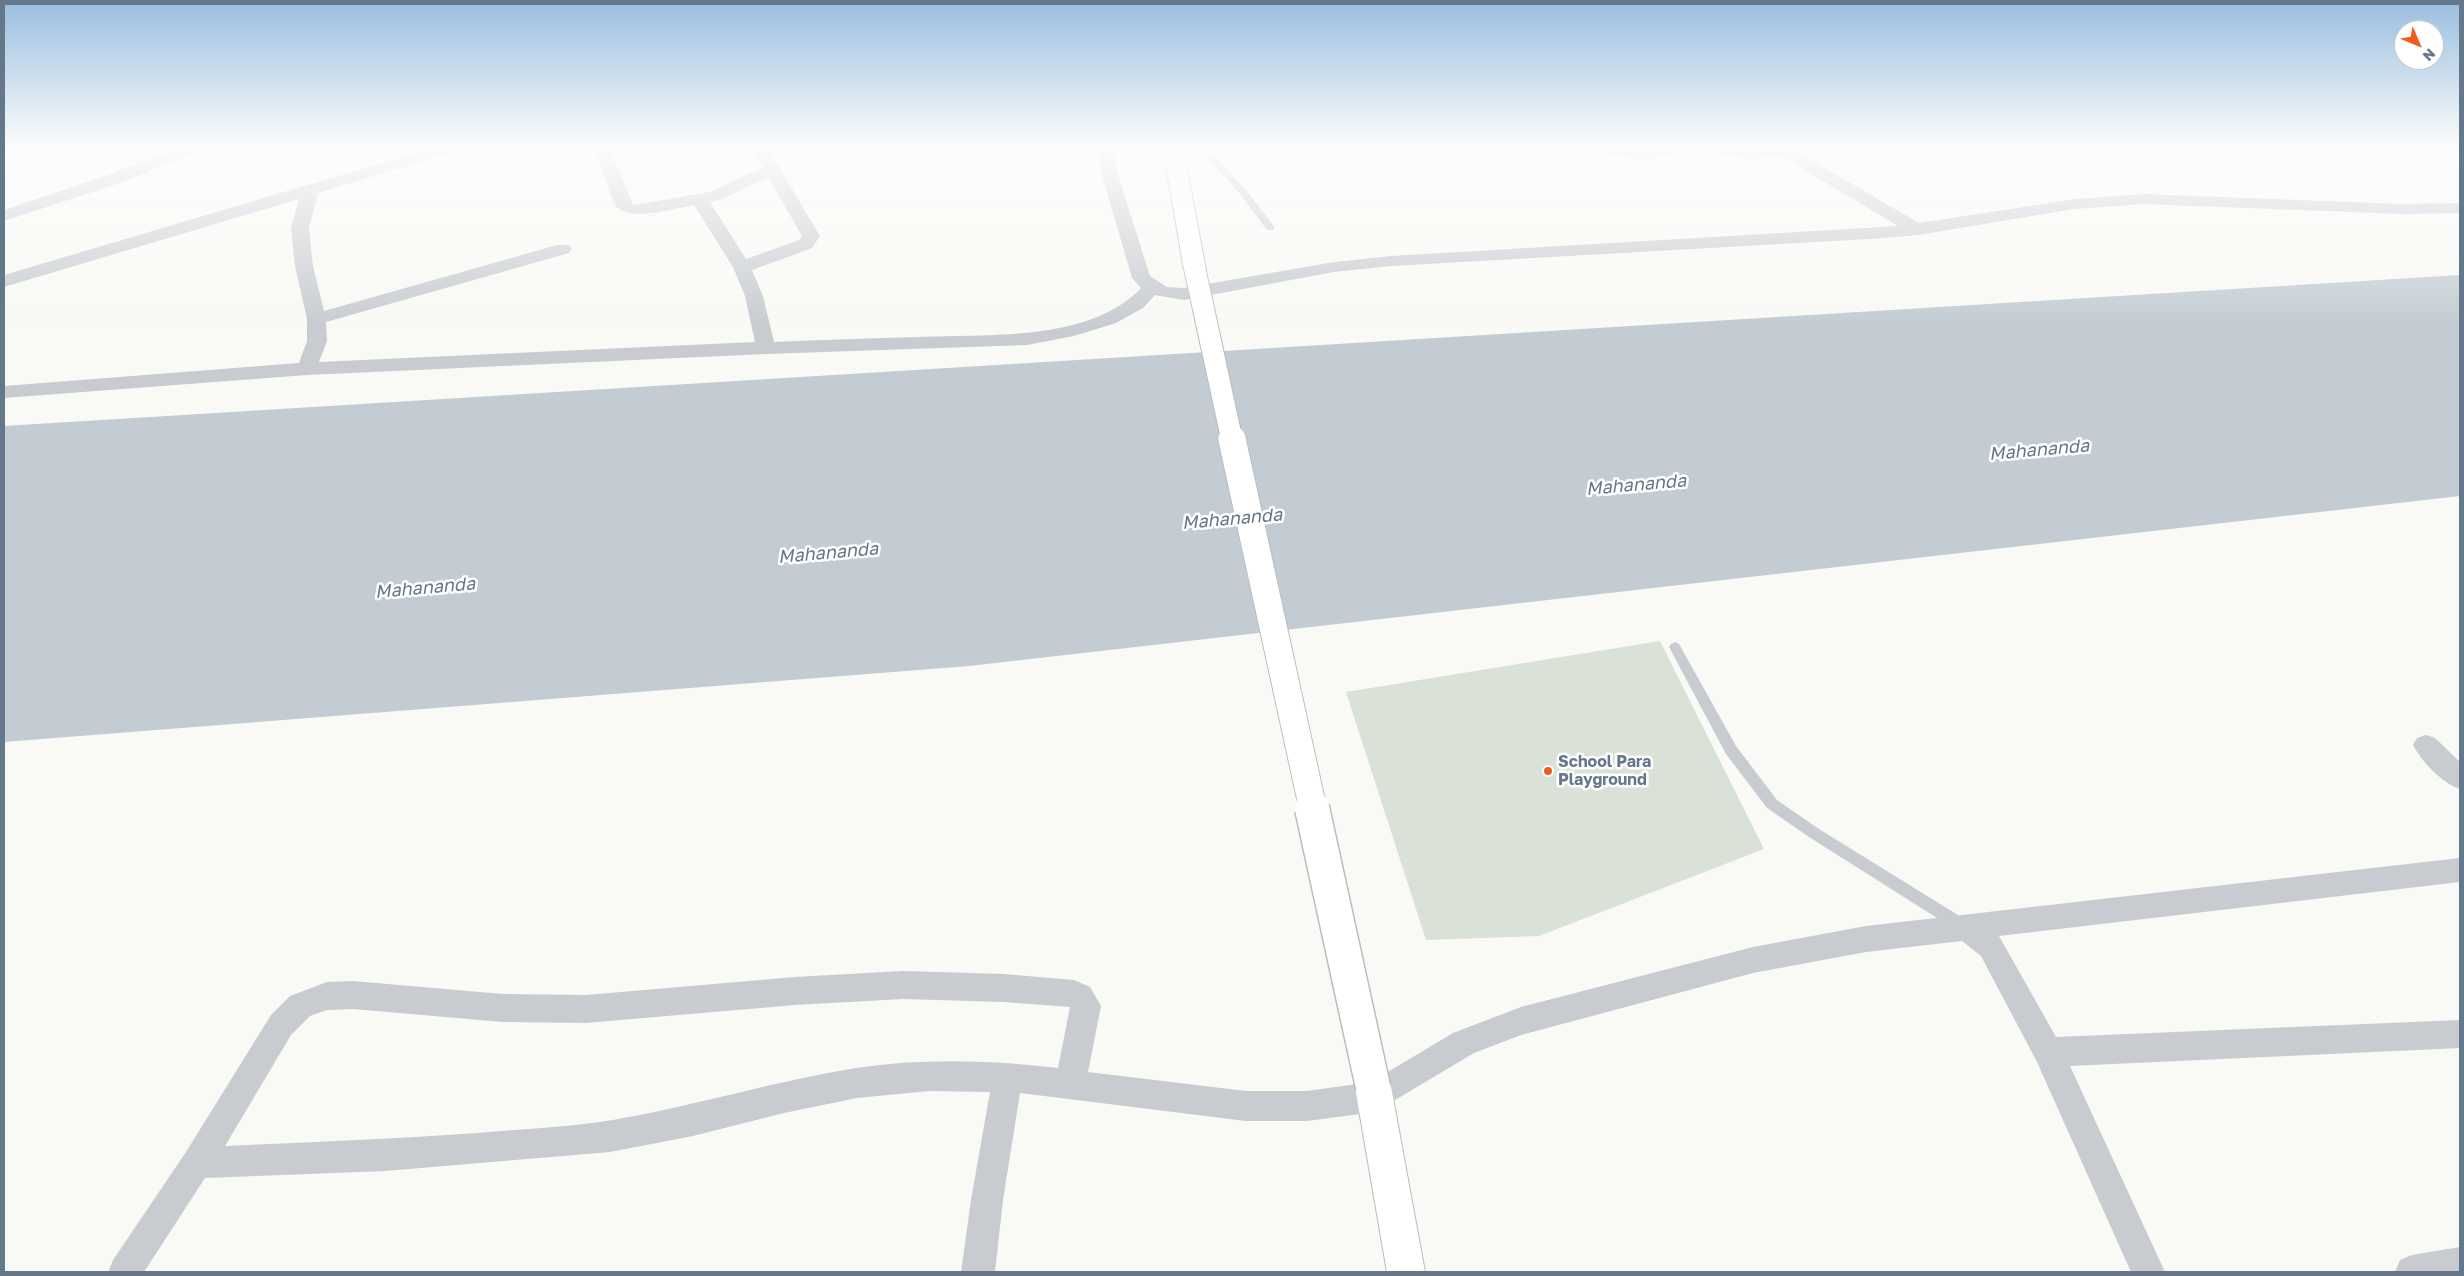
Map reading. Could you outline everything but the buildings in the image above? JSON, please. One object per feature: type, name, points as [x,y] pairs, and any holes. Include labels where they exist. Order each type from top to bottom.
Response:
[{"type":"main road","points":[[1184,208],[1195,270],[1374,1092],[1406,1272]]},
{"type":"street","points":[[4,216],[29,208]]},
{"type":"street","points":[[4,281],[251,208]]},
{"type":"street","points":[[305,208],[300,228],[304,266],[316,319],[317,341],[307,369]]},
{"type":"street","points":[[626,208],[652,208]]},
{"type":"street","points":[[705,208],[742,266],[754,296],[766,348]]},
{"type":"street","points":[[742,266],[810,241],[811,236],[795,208]]},
{"type":"street","points":[[1119,208],[1140,278],[1151,288],[1165,293],[1184,294],[1334,267],[1391,261],[1918,230],[2047,208]]},
{"type":"street","points":[[1883,208],[1918,230]]},
{"type":"street","points":[[2366,208],[2460,208]]},
{"type":"street","points":[[316,319],[563,249]]},
{"type":"street","points":[[4,392],[307,369],[766,348],[1027,339],[1074,330],[1108,319],[1136,304],[1151,288]]},
{"type":"street","points":[[2426,744],[2460,778]]},
{"type":"street","points":[[196,1163],[385,1155],[523,1145],[610,1136],[693,1121],[784,1098],[857,1083],[929,1076],[1008,1077],[1246,1106],[1307,1106],[1374,1092],[1464,1043],[1521,1021],[1753,960],[1866,940],[1966,927],[2460,870]]},
{"type":"street","points":[[1966,927],[1991,947],[2048,1052],[2148,1272]]},
{"type":"street","points":[[125,1272],[196,1163],[281,1025],[300,1006],[327,996],[353,996],[503,1008],[586,1009],[795,991],[903,985],[1004,988],[1074,994],[1080,997],[1086,1006],[1070,1084]]},
{"type":"street","points":[[2048,1052],[2460,1034]]},
{"type":"street","points":[[978,1272],[987,1200],[1008,1077]]},
{"type":"street","points":[[2412,1272],[2460,1264]]},
{"type":"lane","points":[[1255,208],[1270,228]]},
{"type":"lane","points":[[1676,647],[1731,750],[1772,804],[1814,833],[1966,927]]},
{"type":"shaded area","name":"School Para Playground","points":[[1660,641],[1764,849],[1539,936],[1426,940],[1346,692]]},
{"type":"water","name":"Mahananda","points":[[2460,275],[2460,496],[969,666],[4,742],[4,426]]},
{"type":"place","name":"School Para Playground","points":[[1548,771]]}]
